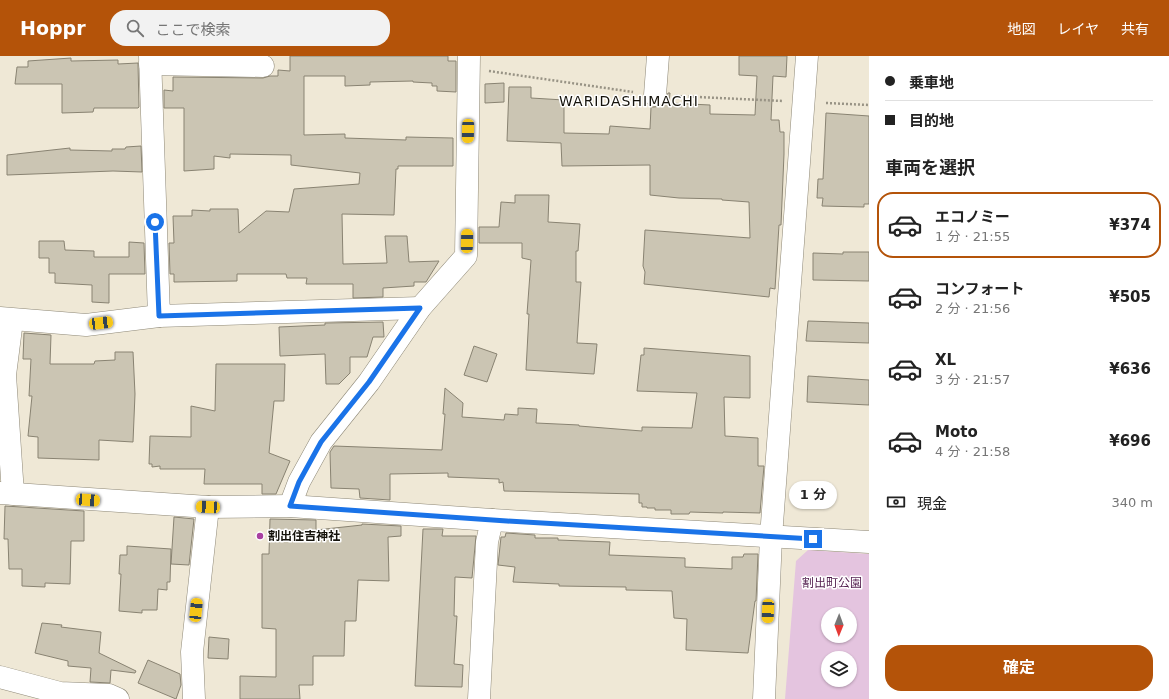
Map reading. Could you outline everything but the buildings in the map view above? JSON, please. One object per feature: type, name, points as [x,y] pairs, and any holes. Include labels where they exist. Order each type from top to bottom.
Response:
[{"type":"street","points":[[290,506],[299,482],[321,442],[369,382],[420,308],[466,256],[469,56]]},
{"type":"street","points":[[655,95],[658,56]]},
{"type":"street","points":[[764,699],[771,537],[807,56]]},
{"type":"street","points":[[159,316],[150,60],[263,66]]},
{"type":"street","points":[[420,308],[159,316],[86,325],[6,318],[6,494],[208,507],[290,506],[492,520],[869,542]]},
{"type":"street","points":[[194,699],[192,652],[208,507]]},
{"type":"street","points":[[479,699],[487,542],[492,520]]},
{"type":"street","points":[[0,677],[60,693],[109,695],[118,699]]},
{"type":"path","points":[[804,102],[869,105]]},
{"type":"green space","name":"割出町公園","points":[[808,550],[869,554],[869,699],[785,699],[796,561]]},
{"type":"place","name":"割出住吉神社","points":[[260,536]]},
{"type":"district","name":"WARIDASHIMACHI","points":[[629,101]]},
{"type":"route","points":[[155,222],[159,316],[420,308],[369,382],[321,442],[299,482],[290,506],[507,521],[813,539]]}]
